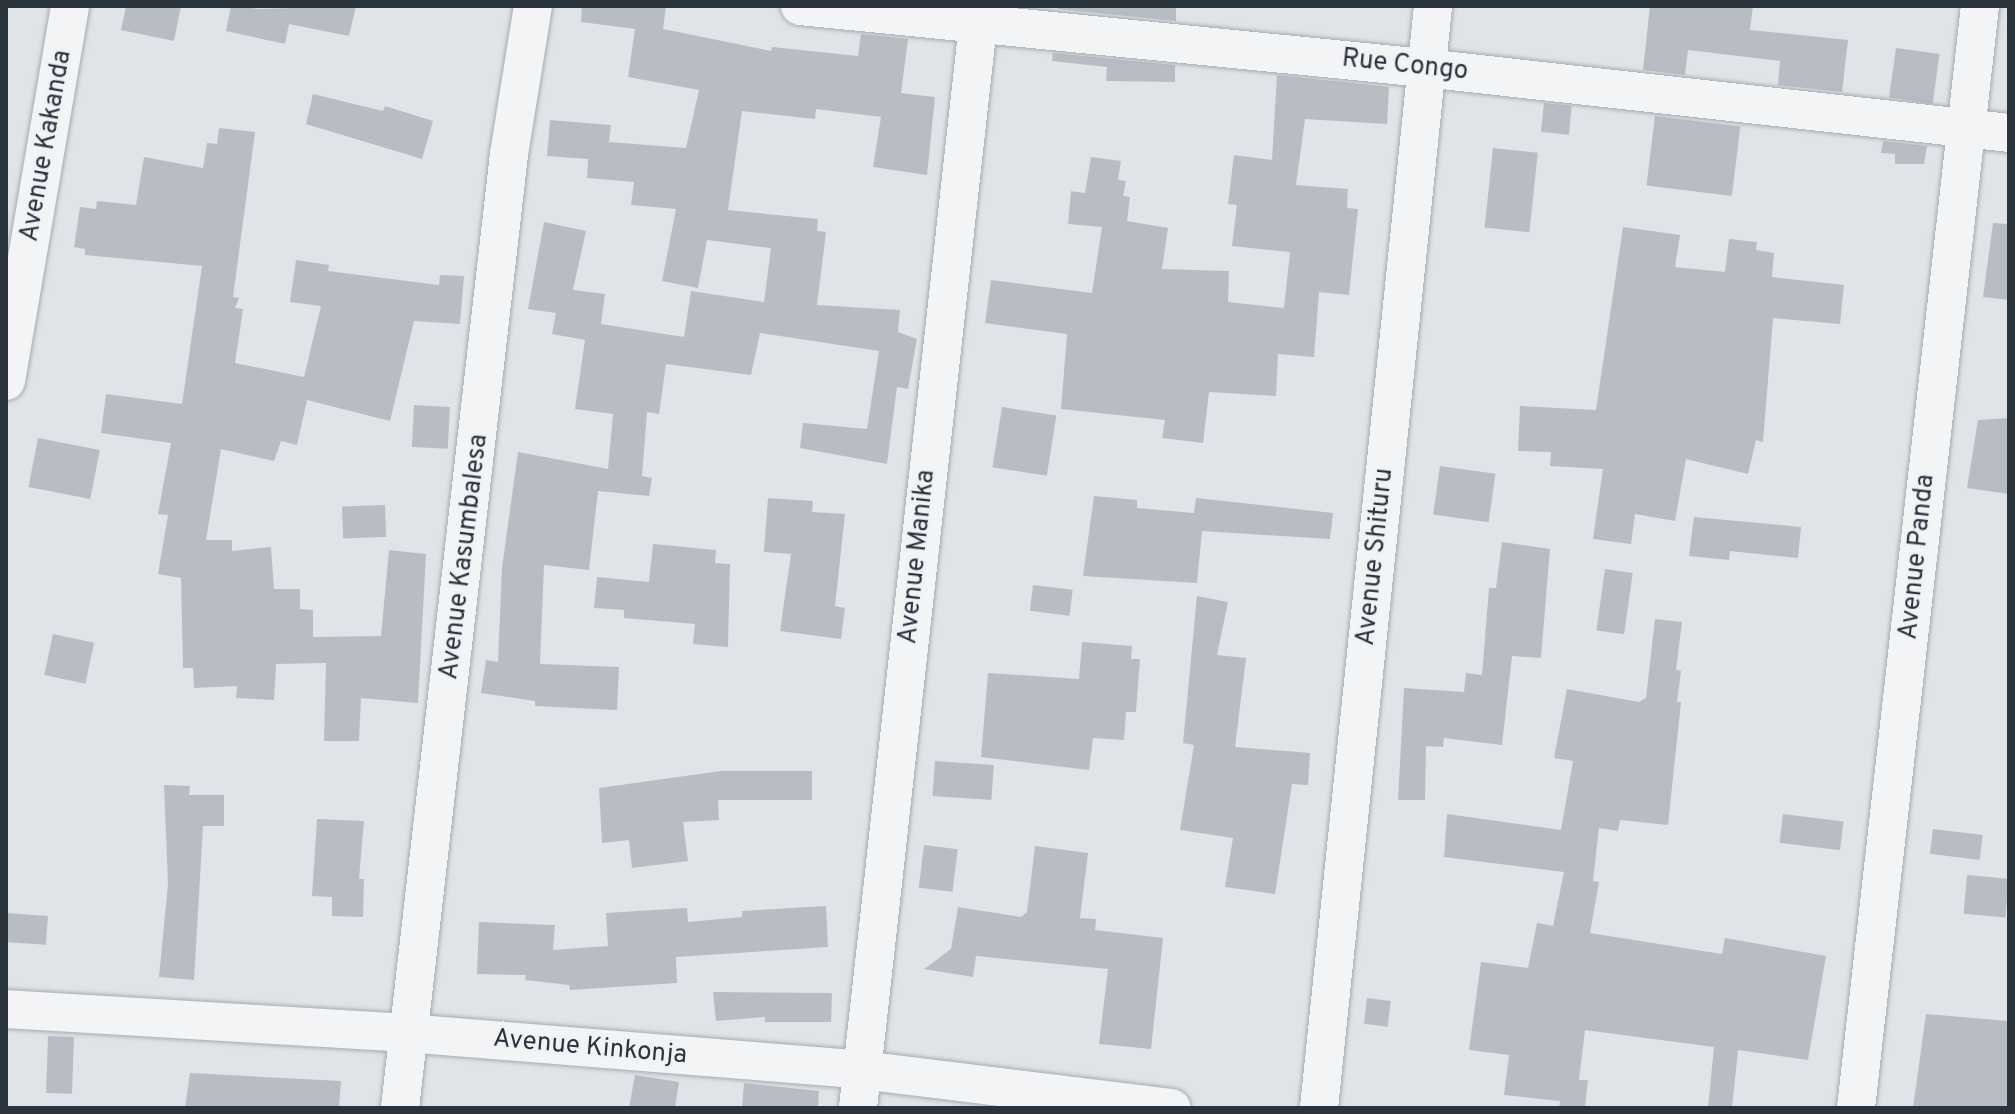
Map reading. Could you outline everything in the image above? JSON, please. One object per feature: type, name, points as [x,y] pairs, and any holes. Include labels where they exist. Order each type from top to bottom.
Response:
[{"type":"street","name":"Avenue Kakanda","points":[[6,381],[70,6]]},
{"type":"street","name":"Avenue Kasumbalesa","points":[[400,1108],[406,1033],[467,549],[509,154],[533,6]]},
{"type":"street","name":"Rue Congo","points":[[800,6],[979,16],[2009,133]]},
{"type":"street","name":"Avenue Shituru","points":[[1319,1108],[1433,6]]},
{"type":"street","name":"Avenue Panda","points":[[1856,1108],[1980,6]]},
{"type":"street","name":"Avenue Manika","points":[[858,1108],[979,16]]},
{"type":"street","name":"Avenue Kinkonja","points":[[6,1009],[406,1033],[861,1070],[1172,1108]]},
{"type":"building","points":[[126,6],[181,6],[174,41],[121,30]]},
{"type":"building","points":[[231,6],[260,9],[356,6],[349,36],[289,24],[285,44],[226,31]]},
{"type":"building","points":[[582,6],[666,6],[663,29],[771,51],[772,47],[858,56],[861,34],[908,39],[901,93],[935,97],[927,175],[873,167],[881,117],[816,109],[815,119],[742,111],[728,210],[818,219],[817,231],[826,232],[817,305],[900,310],[898,332],[917,339],[908,389],[897,387],[887,464],[800,448],[803,423],[867,429],[879,351],[760,333],[751,375],[666,364],[659,414],[647,412],[642,476],[652,478],[649,496],[598,491],[589,570],[544,565],[540,664],[619,667],[617,710],[535,706],[535,701],[481,693],[486,660],[498,662],[502,568],[518,452],[608,469],[613,414],[575,409],[585,340],[552,334],[556,313],[528,309],[544,222],[586,231],[573,290],[605,294],[601,324],[684,337],[691,291],[764,302],[771,248],[707,240],[698,288],[662,281],[676,209],[631,205],[634,182],[587,178],[588,159],[547,156],[550,120],[611,125],[609,142],[686,148],[699,90],[628,77],[635,29],[581,22]]},
{"type":"building","points":[[1058,6],[1176,6],[1176,21],[1058,9]]},
{"type":"building","points":[[1650,6],[1753,6],[1750,30],[1848,40],[1842,92],[1778,85],[1780,61],[1688,50],[1685,75],[1643,70]]},
{"type":"building","points":[[1896,48],[1940,54],[1933,104],[1889,98]]},
{"type":"building","points":[[1053,53],[1175,65],[1175,82],[1106,81],[1107,67],[1052,61]]},
{"type":"building","points":[[1277,75],[1389,87],[1387,124],[1305,119],[1296,185],[1348,189],[1347,208],[1358,209],[1349,295],[1319,292],[1314,357],[1278,354],[1276,396],[1209,392],[1203,443],[1162,438],[1165,420],[1061,409],[1067,334],[985,323],[991,280],[1092,293],[1102,227],[1068,224],[1071,191],[1085,193],[1091,157],[1121,161],[1118,180],[1126,181],[1123,196],[1130,197],[1127,221],[1168,228],[1162,269],[1229,271],[1228,302],[1284,308],[1290,252],[1232,246],[1237,205],[1228,204],[1234,155],[1272,160]]},
{"type":"building","points":[[313,94],[383,111],[385,106],[433,121],[422,159],[306,124]]},
{"type":"building","points":[[1544,103],[1572,106],[1569,135],[1541,132]]},
{"type":"building","points":[[1655,116],[1740,126],[1732,196],[1646,185]]},
{"type":"building","points":[[219,128],[255,132],[233,297],[239,298],[235,308],[243,309],[235,363],[304,377],[321,306],[290,302],[296,260],[329,265],[328,271],[439,285],[440,275],[464,276],[460,324],[414,321],[390,421],[307,400],[297,445],[281,441],[274,461],[221,449],[206,540],[232,540],[232,551],[271,547],[274,589],[300,589],[300,609],[313,610],[313,637],[381,636],[389,550],[426,554],[418,703],[361,698],[359,741],[324,741],[326,663],[276,664],[274,700],[236,698],[237,686],[194,688],[193,668],[183,668],[181,578],[158,574],[168,515],[158,514],[171,443],[101,433],[106,394],[182,404],[202,266],[85,255],[85,249],[74,247],[80,207],[96,209],[97,201],[136,205],[144,157],[203,168],[207,143],[217,144]]},
{"type":"building","points":[[1883,141],[1927,146],[1924,164],[1895,164],[1895,154],[1881,153]]},
{"type":"building","points":[[1493,148],[1538,153],[1529,232],[1485,228]]},
{"type":"building","points":[[1993,223],[2009,224],[2009,300],[1983,297]]},
{"type":"building","points":[[1623,227],[1680,235],[1675,267],[1725,272],[1729,239],[1757,242],[1756,250],[1774,253],[1772,277],[1844,285],[1840,324],[1773,318],[1763,442],[1756,440],[1748,474],[1686,459],[1675,521],[1635,514],[1631,544],[1593,539],[1603,469],[1550,466],[1551,452],[1518,451],[1520,406],[1596,410]]},
{"type":"building","points":[[414,405],[450,407],[448,449],[412,447]]},
{"type":"building","points":[[1002,407],[1056,416],[1047,476],[992,467]]},
{"type":"building","points":[[2009,418],[2009,494],[1967,488],[1978,420]]},
{"type":"building","points":[[38,438],[100,450],[90,499],[28,487]]},
{"type":"building","points":[[1440,466],[1495,474],[1489,522],[1433,515]]},
{"type":"building","points":[[1094,496],[1137,500],[1137,508],[1194,513],[1196,498],[1333,513],[1330,539],[1202,531],[1197,583],[1083,576]]},
{"type":"building","points":[[768,498],[813,501],[812,512],[845,514],[835,606],[845,608],[841,639],[780,631],[791,554],[764,552]]},
{"type":"building","points":[[385,505],[386,537],[343,538],[342,507]]},
{"type":"building","points":[[1694,517],[1801,527],[1798,558],[1730,551],[1729,560],[1689,556]]},
{"type":"building","points":[[1502,542],[1550,549],[1541,658],[1512,656],[1502,745],[1444,738],[1443,747],[1426,746],[1425,800],[1398,800],[1404,688],[1464,692],[1466,673],[1482,675],[1489,588],[1496,588]]},
{"type":"building","points":[[653,544],[716,550],[715,563],[730,564],[728,647],[693,644],[695,624],[624,618],[624,610],[594,608],[597,577],[649,582]]},
{"type":"building","points":[[1605,569],[1633,573],[1624,634],[1596,630]]},
{"type":"building","points":[[1033,585],[1073,590],[1070,616],[1030,611]]},
{"type":"building","points":[[1197,596],[1228,602],[1217,655],[1246,658],[1235,747],[1310,753],[1308,785],[1292,784],[1275,894],[1225,887],[1233,838],[1180,830],[1194,745],[1183,743]]},
{"type":"building","points":[[1655,619],[1682,622],[1676,670],[1681,671],[1677,702],[1681,702],[1668,825],[1620,820],[1618,831],[1599,828],[1593,881],[1599,882],[1590,933],[1722,954],[1725,938],[1826,956],[1808,1060],[1738,1050],[1732,1108],[1708,1108],[1714,1047],[1585,1030],[1579,1080],[1588,1080],[1585,1108],[1559,1108],[1560,1101],[1504,1095],[1509,1055],[1469,1050],[1481,962],[1528,968],[1537,923],[1553,926],[1564,872],[1444,857],[1447,814],[1561,830],[1573,761],[1554,758],[1567,689],[1639,702],[1646,698]]},
{"type":"building","points":[[53,634],[94,643],[85,684],[44,675]]},
{"type":"building","points":[[1082,642],[1132,646],[1131,659],[1140,659],[1136,712],[1126,712],[1124,740],[1093,738],[1089,770],[981,757],[988,673],[1079,679]]},
{"type":"building","points":[[935,761],[994,765],[991,800],[933,796]]},
{"type":"building","points":[[721,771],[812,771],[812,800],[718,800],[719,820],[683,822],[688,861],[632,868],[629,840],[602,843],[599,788]]},
{"type":"building","points":[[164,785],[190,786],[189,795],[224,795],[224,826],[203,826],[194,980],[159,977],[168,884]]},
{"type":"building","points":[[1783,814],[1844,821],[1840,850],[1779,843]]},
{"type":"building","points":[[317,819],[364,821],[359,879],[364,879],[363,917],[332,916],[332,897],[312,896]]},
{"type":"building","points":[[1933,829],[1983,835],[1980,860],[1930,854]]},
{"type":"building","points":[[924,845],[958,849],[953,892],[919,888]]},
{"type":"building","points":[[1035,846],[1088,853],[1080,918],[1096,919],[1095,930],[1163,938],[1151,1049],[1099,1044],[1108,969],[976,956],[973,977],[924,969],[951,949],[958,907],[1021,917],[1027,912]]},
{"type":"building","points":[[1967,875],[2009,879],[2005,918],[1964,914]]},
{"type":"building","points":[[826,906],[828,947],[676,957],[677,983],[570,990],[569,985],[525,980],[526,975],[477,974],[479,922],[555,925],[553,950],[608,946],[606,913],[687,908],[688,922],[742,917],[742,911]]},
{"type":"building","points":[[6,913],[48,916],[46,945],[6,942]]},
{"type":"building","points":[[713,992],[832,993],[831,1022],[765,1022],[765,1017],[716,1021]]},
{"type":"building","points":[[1367,998],[1391,1001],[1388,1027],[1364,1024]]},
{"type":"building","points":[[1926,1014],[2009,1021],[2009,1108],[1913,1108]]},
{"type":"building","points":[[48,1036],[74,1037],[72,1094],[46,1093]]},
{"type":"building","points":[[190,1073],[341,1081],[339,1108],[185,1108]]},
{"type":"building","points":[[635,1075],[679,1082],[675,1108],[629,1108]]},
{"type":"building","points":[[744,1083],[819,1091],[818,1108],[742,1108]]}]
